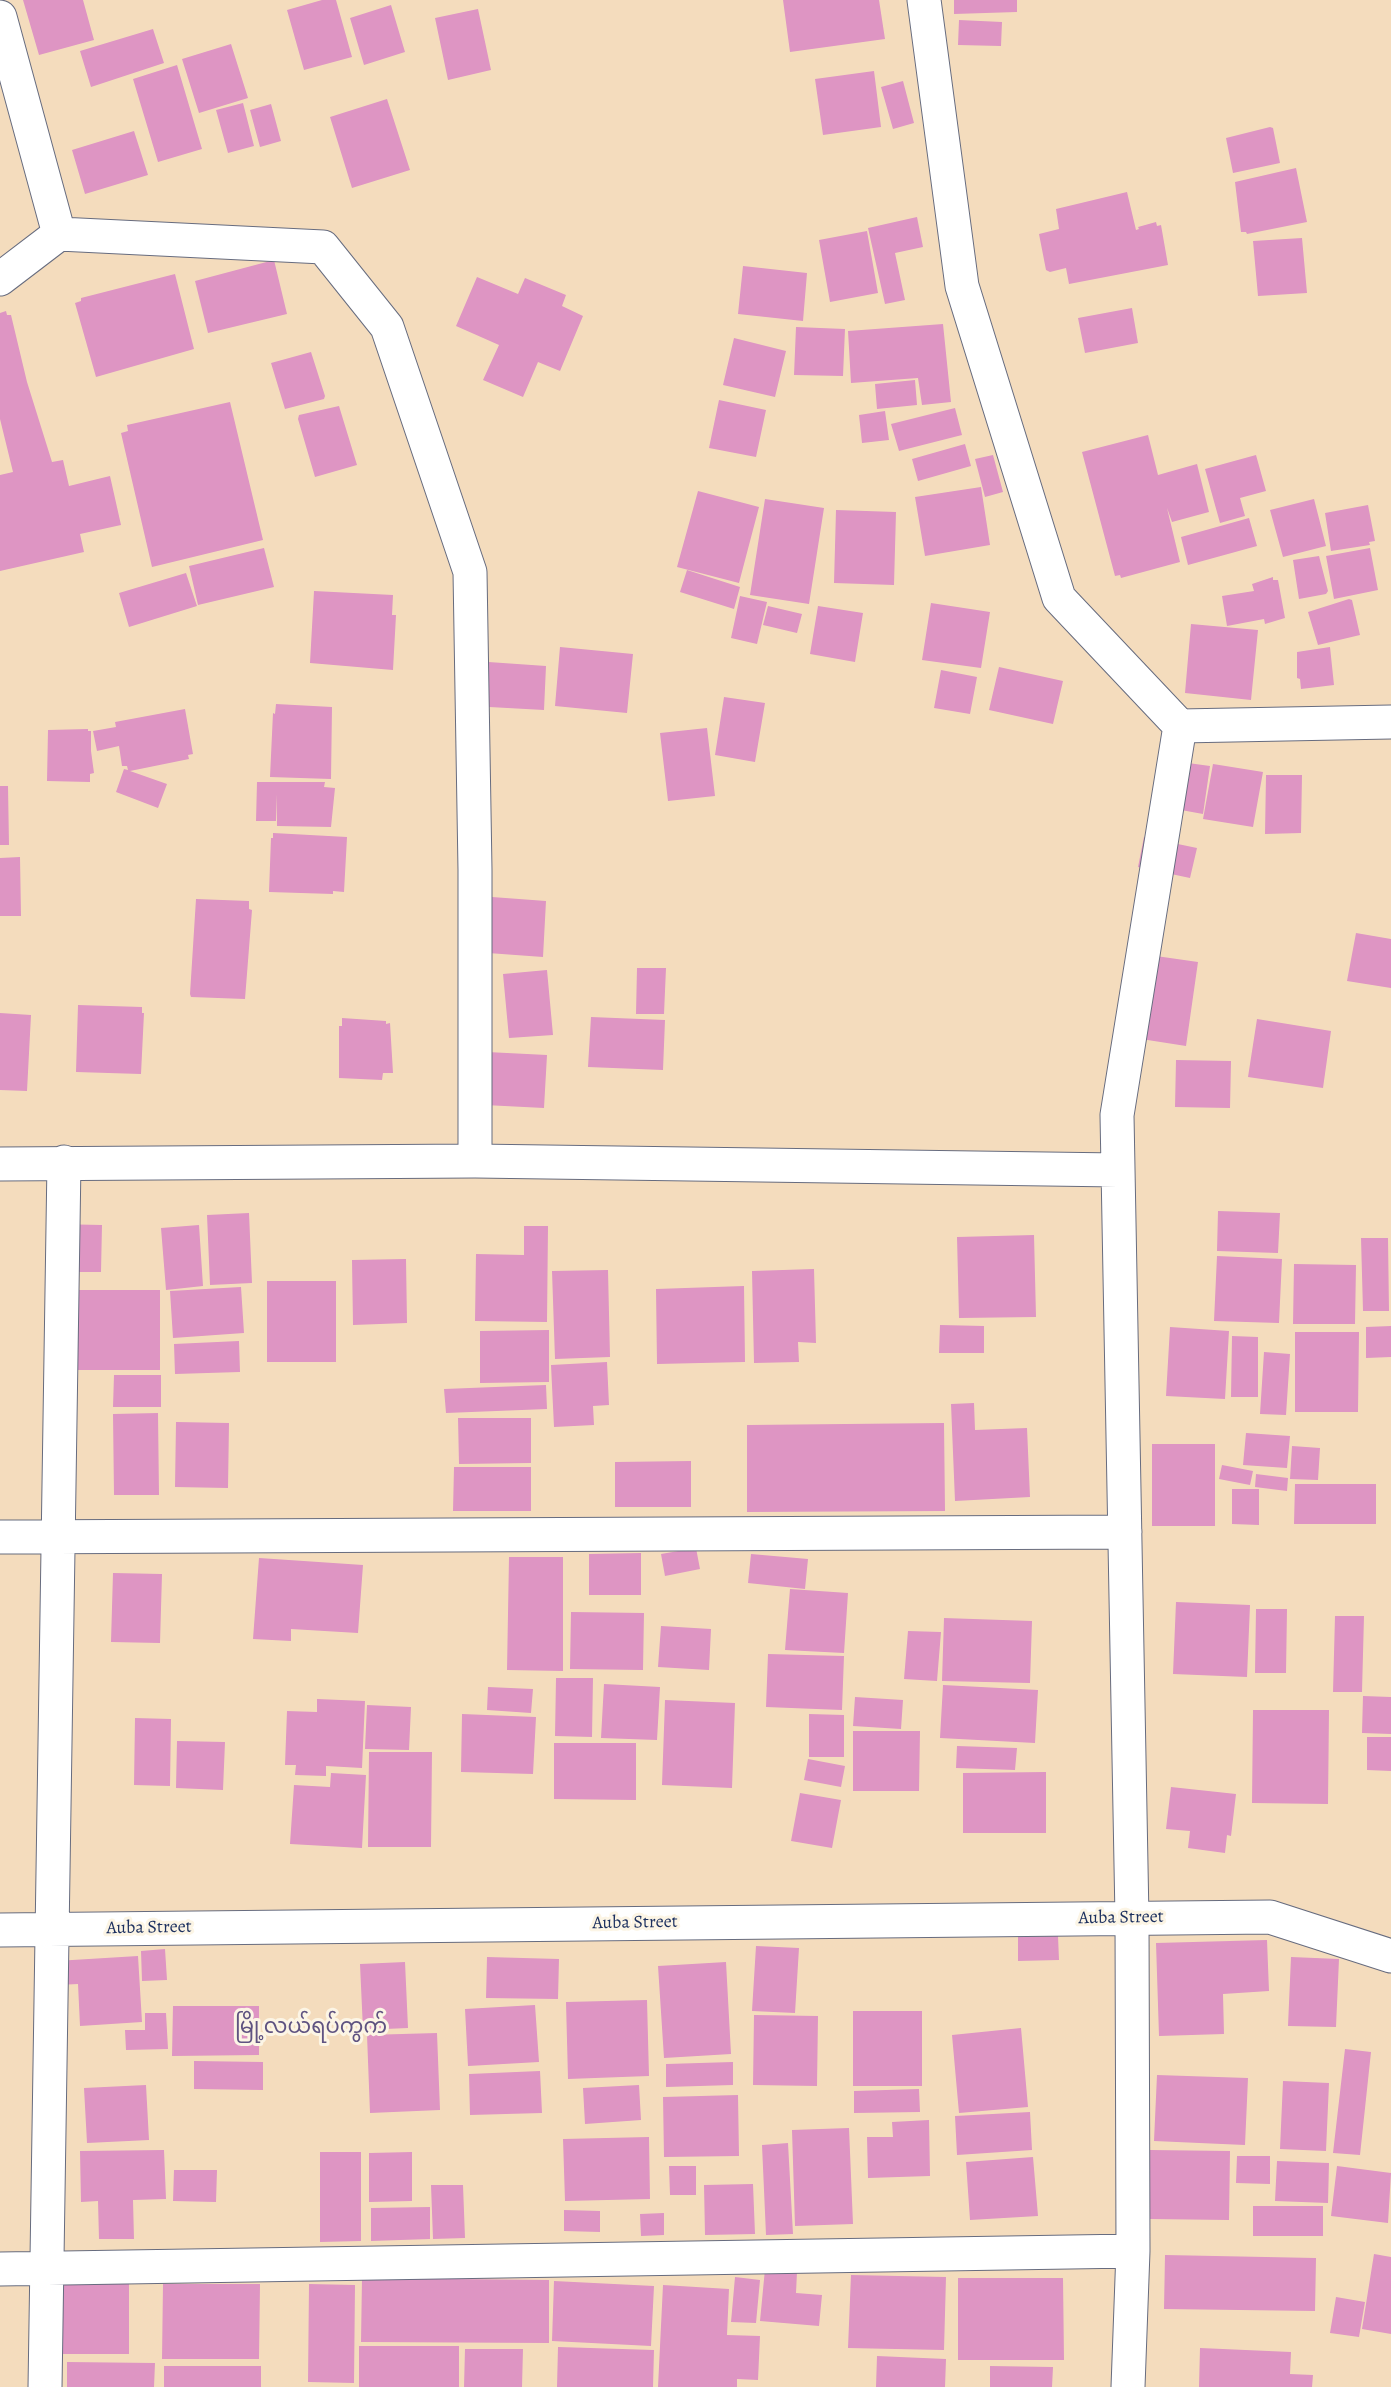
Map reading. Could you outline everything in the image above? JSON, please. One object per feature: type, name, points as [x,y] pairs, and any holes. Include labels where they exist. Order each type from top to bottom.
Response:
[{"type":"street","points":[[924,0],[962,286],[1059,598],[1180,726],[1391,722]]},
{"type":"street","points":[[0,18],[59,234]]},
{"type":"street","points":[[0,279],[59,234],[323,247],[387,327],[470,572],[475,870],[475,1161]]},
{"type":"street","points":[[1128,2387],[1133,2251],[1132,1918],[1117,1115],[1180,726]]},
{"type":"street","points":[[0,1164],[475,1161],[1118,1170]]},
{"type":"street","points":[[45,2387],[54,1929],[64,1162]]},
{"type":"street","points":[[0,1537],[1125,1532]]},
{"type":"street","name":"Auba Street","points":[[0,1930],[1270,1917],[1391,1956]]},
{"type":"street","points":[[0,2269],[1133,2251]]},
{"type":"building","points":[[23,0],[83,0],[94,40],[39,55]]},
{"type":"building","points":[[322,0],[336,0],[352,57],[304,70],[287,10]]},
{"type":"building","points":[[783,0],[879,0],[885,39],[790,52]]},
{"type":"building","points":[[954,0],[1017,0],[1017,12],[954,14]]},
{"type":"building","points":[[391,5],[405,52],[364,65],[350,18]]},
{"type":"building","points":[[478,9],[491,70],[448,80],[435,18]]},
{"type":"building","points":[[959,20],[1002,22],[1001,46],[958,45]]},
{"type":"building","points":[[153,29],[164,63],[91,87],[80,51]]},
{"type":"building","points":[[231,44],[248,98],[199,113],[182,59]]},
{"type":"building","points":[[177,65],[202,149],[158,162],[133,79]]},
{"type":"building","points":[[874,71],[881,127],[823,135],[815,79]]},
{"type":"building","points":[[903,81],[914,123],[893,129],[881,87]]},
{"type":"building","points":[[387,99],[410,170],[352,188],[330,117]]},
{"type":"building","points":[[243,103],[254,146],[228,153],[216,110]]},
{"type":"building","points":[[271,104],[281,141],[260,147],[250,110]]},
{"type":"building","points":[[1273,128],[1280,163],[1233,173],[1226,138]]},
{"type":"building","points":[[134,131],[148,175],[85,194],[72,150]]},
{"type":"building","points":[[1296,168],[1307,222],[1247,234],[1241,232],[1235,182]]},
{"type":"building","points":[[1127,192],[1136,230],[1139,229],[1138,227],[1156,222],[1157,226],[1161,225],[1168,265],[1069,284],[1066,268],[1050,272],[1046,270],[1039,234],[1059,229],[1056,209]]},
{"type":"building","points":[[917,217],[923,247],[895,253],[905,300],[885,304],[868,228]]},
{"type":"building","points":[[867,231],[878,293],[830,302],[819,240]]},
{"type":"building","points":[[1302,238],[1307,293],[1258,296],[1253,241]]},
{"type":"building","points":[[274,260],[287,314],[208,333],[195,281]]},
{"type":"building","points":[[743,266],[807,273],[803,321],[738,314]]},
{"type":"building","points":[[175,274],[194,349],[96,377],[75,303],[81,301],[81,298]]},
{"type":"building","points":[[477,277],[518,294],[525,278],[566,295],[562,306],[583,316],[560,371],[538,362],[523,397],[483,380],[499,345],[456,326]]},
{"type":"building","points":[[1132,308],[1138,343],[1085,353],[1078,318]]},
{"type":"building","points":[[6,311],[7,315],[11,315],[27,382],[52,462],[63,460],[69,486],[110,476],[121,525],[80,534],[84,552],[0,571],[0,475],[13,472],[0,419],[0,313]]},
{"type":"building","points":[[943,324],[951,402],[922,405],[918,378],[851,383],[848,331]]},
{"type":"building","points":[[796,327],[845,329],[843,376],[794,375]]},
{"type":"building","points":[[734,338],[786,351],[775,397],[723,385]]},
{"type":"building","points":[[311,352],[324,399],[285,409],[271,363]]},
{"type":"building","points":[[915,380],[917,405],[877,409],[875,384]]},
{"type":"building","points":[[719,400],[766,410],[756,457],[709,448]]},
{"type":"building","points":[[230,402],[263,540],[152,567],[121,433],[128,431],[127,425]]},
{"type":"building","points":[[339,406],[357,465],[315,477],[298,419],[299,415]]},
{"type":"building","points":[[955,408],[962,435],[899,451],[891,424]]},
{"type":"building","points":[[885,411],[889,440],[862,443],[859,415]]},
{"type":"building","points":[[1148,435],[1158,475],[1197,464],[1209,512],[1172,522],[1167,508],[1180,562],[1121,578],[1120,575],[1115,576],[1082,452]]},
{"type":"building","points":[[965,444],[971,466],[918,481],[912,459]]},
{"type":"building","points":[[993,455],[1003,492],[985,497],[975,459]]},
{"type":"building","points":[[1256,455],[1266,491],[1240,498],[1245,516],[1220,523],[1205,469]]},
{"type":"building","points":[[981,487],[990,545],[925,556],[915,497]]},
{"type":"building","points":[[698,491],[759,507],[739,583],[677,567]]},
{"type":"building","points":[[765,499],[824,508],[809,604],[750,595]]},
{"type":"building","points":[[1314,499],[1326,546],[1283,557],[1270,510]]},
{"type":"building","points":[[1368,505],[1375,541],[1369,542],[1370,545],[1331,551],[1325,513]]},
{"type":"building","points":[[836,510],[896,512],[894,585],[834,583]]},
{"type":"building","points":[[1249,518],[1257,546],[1188,565],[1181,537]]},
{"type":"building","points":[[264,548],[274,587],[198,605],[189,566]]},
{"type":"building","points":[[1370,548],[1378,590],[1334,599],[1326,556]]},
{"type":"building","points":[[1319,556],[1328,591],[1326,594],[1299,599],[1293,560]]},
{"type":"building","points":[[687,570],[740,587],[734,609],[680,592]]},
{"type":"building","points":[[186,573],[197,606],[129,627],[119,593]]},
{"type":"building","points":[[1273,577],[1273,580],[1278,580],[1285,618],[1265,624],[1264,619],[1227,626],[1222,596],[1254,591],[1252,584]]},
{"type":"building","points":[[314,591],[393,595],[392,615],[396,615],[393,670],[310,663]]},
{"type":"building","points":[[740,596],[767,602],[757,644],[731,638]]},
{"type":"building","points":[[1352,600],[1360,635],[1318,645],[1308,612]]},
{"type":"building","points":[[931,603],[990,612],[981,668],[922,660]]},
{"type":"building","points":[[768,606],[802,614],[797,633],[763,625]]},
{"type":"building","points":[[818,606],[863,613],[855,662],[810,654]]},
{"type":"building","points":[[1191,624],[1258,630],[1251,700],[1185,693]]},
{"type":"building","points":[[560,647],[633,654],[627,713],[555,706]]},
{"type":"building","points":[[1330,647],[1334,685],[1301,689],[1300,679],[1297,678],[1297,652]]},
{"type":"building","points":[[474,661],[546,666],[544,710],[471,706]]},
{"type":"building","points":[[999,667],[1063,681],[1053,724],[989,710]]},
{"type":"building","points":[[941,670],[977,677],[970,714],[934,708]]},
{"type":"building","points":[[724,697],[765,703],[755,762],[715,755]]},
{"type":"building","points":[[276,704],[332,707],[331,779],[270,777],[273,713],[275,714]]},
{"type":"building","points":[[185,709],[193,754],[188,755],[189,759],[130,771],[167,784],[158,808],[116,792],[124,769],[128,770],[127,766],[122,766],[119,746],[97,751],[93,731],[116,727],[115,722]]},
{"type":"building","points":[[707,728],[715,796],[668,801],[660,733]]},
{"type":"building","points":[[88,729],[91,731],[94,773],[90,774],[90,782],[47,781],[48,730]]},
{"type":"building","points":[[1188,763],[1210,766],[1203,814],[1181,810]]},
{"type":"building","points":[[1213,764],[1263,772],[1253,827],[1203,819]]},
{"type":"building","points":[[1266,775],[1302,775],[1301,833],[1265,834]]},
{"type":"building","points":[[257,782],[325,782],[324,787],[335,788],[331,827],[277,826],[277,794],[276,821],[256,821]]},
{"type":"building","points":[[0,786],[8,786],[9,845],[0,845]]},
{"type":"building","points":[[273,833],[347,837],[344,892],[333,891],[333,894],[269,892]]},
{"type":"building","points":[[1144,837],[1197,848],[1190,878],[1138,867]]},
{"type":"building","points":[[20,857],[21,916],[0,916],[0,858]]},
{"type":"building","points":[[492,897],[546,901],[543,957],[488,953]]},
{"type":"building","points":[[196,899],[249,901],[249,909],[252,910],[245,999],[191,997]]},
{"type":"building","points":[[1356,933],[1391,939],[1391,988],[1347,981]]},
{"type":"building","points":[[1135,953],[1198,962],[1186,1046],[1122,1036]]},
{"type":"building","points":[[637,968],[666,968],[664,1014],[636,1014]]},
{"type":"building","points":[[547,970],[553,1035],[509,1038],[503,974]]},
{"type":"building","points":[[78,1005],[142,1007],[142,1013],[144,1013],[141,1074],[76,1072]]},
{"type":"building","points":[[0,1013],[31,1015],[27,1091],[0,1090]]},
{"type":"building","points":[[591,1017],[665,1020],[663,1070],[588,1067]]},
{"type":"building","points":[[342,1018],[390,1023],[393,1073],[383,1073],[382,1080],[339,1078],[339,1026],[342,1026]]},
{"type":"building","points":[[1257,1019],[1331,1031],[1323,1088],[1248,1077]]},
{"type":"building","points":[[467,1051],[547,1055],[544,1108],[465,1104]]},
{"type":"building","points":[[1176,1060],[1231,1061],[1230,1108],[1175,1107]]},
{"type":"building","points":[[1218,1211],[1280,1213],[1278,1253],[1217,1251]]},
{"type":"building","points":[[249,1213],[252,1283],[210,1285],[207,1215]]},
{"type":"building","points":[[55,1224],[102,1225],[101,1272],[55,1272]]},
{"type":"building","points":[[199,1225],[203,1286],[166,1290],[161,1228]]},
{"type":"building","points":[[524,1226],[548,1226],[547,1322],[475,1321],[476,1254],[524,1255]]},
{"type":"building","points":[[1034,1235],[1036,1317],[959,1318],[957,1237]]},
{"type":"building","points":[[1361,1238],[1388,1238],[1389,1311],[1363,1311]]},
{"type":"building","points":[[1217,1256],[1282,1259],[1279,1323],[1214,1321]]},
{"type":"building","points":[[406,1259],[407,1323],[353,1325],[352,1260]]},
{"type":"building","points":[[1294,1264],[1356,1265],[1355,1324],[1293,1324]]},
{"type":"building","points":[[814,1269],[816,1343],[798,1342],[799,1362],[754,1363],[752,1271]]},
{"type":"building","points":[[608,1270],[610,1357],[555,1359],[552,1271]]},
{"type":"building","points":[[267,1281],[336,1281],[336,1362],[267,1362]]},
{"type":"building","points":[[744,1286],[745,1362],[657,1364],[656,1289]]},
{"type":"building","points":[[241,1287],[244,1333],[173,1338],[170,1291]]},
{"type":"building","points":[[63,1290],[160,1290],[160,1370],[63,1370]]},
{"type":"building","points":[[940,1325],[984,1326],[984,1353],[939,1353]]},
{"type":"building","points":[[1391,1326],[1391,1357],[1366,1358],[1366,1327]]},
{"type":"building","points":[[1170,1327],[1229,1331],[1225,1399],[1166,1396]]},
{"type":"building","points":[[549,1330],[549,1382],[480,1383],[480,1331]]},
{"type":"building","points":[[1295,1332],[1359,1332],[1358,1412],[1295,1412]]},
{"type":"building","points":[[1232,1336],[1258,1337],[1258,1397],[1231,1397]]},
{"type":"building","points":[[239,1341],[240,1372],[175,1374],[174,1344]]},
{"type":"building","points":[[1264,1352],[1290,1354],[1286,1415],[1260,1414]]},
{"type":"building","points":[[607,1362],[609,1405],[593,1406],[594,1425],[554,1427],[551,1365]]},
{"type":"building","points":[[114,1375],[161,1375],[161,1407],[113,1407]]},
{"type":"building","points":[[546,1385],[547,1409],[446,1413],[444,1389]]},
{"type":"building","points":[[974,1403],[975,1430],[1027,1428],[1030,1497],[955,1501],[951,1404]]},
{"type":"building","points":[[158,1413],[159,1495],[114,1495],[113,1414]]},
{"type":"building","points":[[458,1418],[531,1418],[531,1463],[459,1464]]},
{"type":"building","points":[[176,1422],[229,1423],[228,1488],[175,1487]]},
{"type":"building","points":[[944,1423],[945,1511],[747,1512],[747,1425]]},
{"type":"building","points":[[1246,1433],[1290,1436],[1287,1468],[1243,1465]]},
{"type":"building","points":[[1152,1444],[1215,1444],[1215,1526],[1152,1526]]},
{"type":"building","points":[[1292,1446],[1320,1448],[1318,1480],[1290,1479]]},
{"type":"building","points":[[691,1461],[691,1507],[615,1507],[615,1462]]},
{"type":"building","points":[[1222,1465],[1253,1471],[1250,1485],[1219,1479]]},
{"type":"building","points":[[454,1467],[531,1467],[531,1511],[453,1511]]},
{"type":"building","points":[[1256,1474],[1288,1478],[1287,1491],[1255,1487]]},
{"type":"building","points":[[1295,1484],[1376,1484],[1376,1524],[1294,1524]]},
{"type":"building","points":[[1232,1489],[1259,1489],[1259,1525],[1232,1524]]},
{"type":"building","points":[[696,1548],[700,1569],[665,1576],[661,1554]]},
{"type":"building","points":[[641,1553],[641,1595],[589,1595],[589,1554]]},
{"type":"building","points":[[751,1554],[808,1559],[805,1589],[748,1583]]},
{"type":"building","points":[[509,1557],[563,1557],[563,1671],[507,1670]]},
{"type":"building","points":[[259,1558],[363,1565],[358,1633],[291,1629],[291,1641],[253,1639]]},
{"type":"building","points":[[113,1573],[162,1574],[160,1643],[111,1642]]},
{"type":"building","points":[[790,1589],[848,1593],[844,1653],[785,1650]]},
{"type":"building","points":[[1176,1602],[1250,1605],[1247,1677],[1173,1674]]},
{"type":"building","points":[[1256,1609],[1287,1609],[1286,1673],[1255,1673]]},
{"type":"building","points":[[571,1612],[644,1613],[643,1670],[570,1669]]},
{"type":"building","points":[[1335,1616],[1364,1616],[1362,1692],[1333,1692]]},
{"type":"building","points":[[944,1618],[1032,1621],[1030,1683],[942,1681]]},
{"type":"building","points":[[661,1626],[711,1629],[709,1670],[658,1667]]},
{"type":"building","points":[[908,1631],[941,1632],[937,1681],[904,1679]]},
{"type":"building","points":[[768,1654],[844,1656],[842,1710],[766,1707]]},
{"type":"building","points":[[556,1678],[593,1678],[592,1737],[555,1736]]},
{"type":"building","points":[[604,1684],[660,1687],[657,1740],[601,1738]]},
{"type":"building","points":[[943,1685],[1038,1690],[1035,1743],[940,1738]]},
{"type":"building","points":[[488,1687],[533,1689],[531,1713],[487,1710]]},
{"type":"building","points":[[1363,1696],[1391,1697],[1391,1734],[1362,1733]]},
{"type":"building","points":[[855,1697],[903,1700],[901,1729],[853,1726]]},
{"type":"building","points":[[317,1699],[365,1701],[362,1768],[326,1766],[326,1776],[295,1775],[296,1765],[285,1765],[287,1711],[317,1712]]},
{"type":"building","points":[[665,1700],[735,1703],[732,1788],[662,1785]]},
{"type":"building","points":[[367,1705],[411,1707],[409,1750],[365,1749]]},
{"type":"building","points":[[1253,1710],[1329,1710],[1328,1804],[1252,1803]]},
{"type":"building","points":[[462,1714],[536,1717],[533,1774],[461,1772]]},
{"type":"building","points":[[809,1714],[844,1715],[844,1757],[809,1757]]},
{"type":"building","points":[[135,1718],[171,1719],[170,1786],[134,1785]]},
{"type":"building","points":[[853,1731],[920,1731],[919,1791],[853,1791]]},
{"type":"building","points":[[1367,1737],[1391,1737],[1391,1771],[1367,1770]]},
{"type":"building","points":[[177,1741],[225,1742],[223,1790],[176,1788]]},
{"type":"building","points":[[554,1743],[636,1743],[636,1800],[554,1799]]},
{"type":"building","points":[[957,1746],[1017,1748],[1015,1770],[956,1768]]},
{"type":"building","points":[[369,1752],[432,1752],[431,1847],[368,1847]]},
{"type":"building","points":[[808,1759],[845,1766],[841,1787],[804,1780]]},
{"type":"building","points":[[1046,1772],[1046,1833],[963,1833],[963,1773]]},
{"type":"building","points":[[331,1773],[366,1775],[362,1848],[290,1844],[294,1785],[330,1787]]},
{"type":"building","points":[[1171,1787],[1236,1794],[1231,1836],[1227,1835],[1225,1853],[1188,1848],[1190,1831],[1166,1829]]},
{"type":"building","points":[[800,1793],[841,1800],[832,1848],[791,1841]]},
{"type":"building","points":[[1058,1936],[1059,1960],[1018,1961],[1018,1937]]},
{"type":"building","points":[[1267,1940],[1269,1991],[1223,1994],[1224,2034],[1159,2036],[1156,1943]]},
{"type":"building","points":[[756,1946],[799,1948],[795,2013],[752,2011]]},
{"type":"building","points":[[165,1949],[167,1980],[142,1981],[141,1951]]},
{"type":"building","points":[[138,1956],[142,2022],[80,2026],[78,1984],[58,1985],[56,1961]]},
{"type":"building","points":[[487,1957],[559,1959],[558,1999],[486,1998]]},
{"type":"building","points":[[1291,1957],[1339,1959],[1336,2027],[1288,2026]]},
{"type":"building","points":[[405,1962],[408,2028],[363,2030],[360,1964]]},
{"type":"building","points":[[726,1962],[731,2054],[664,2058],[658,1966]]},
{"type":"building","points":[[647,2000],[649,2076],[568,2079],[566,2002]]},
{"type":"building","points":[[535,2005],[539,2062],[468,2066],[465,2009]]},
{"type":"building","points":[[173,2006],[259,2006],[259,2055],[172,2056]]},
{"type":"building","points":[[853,2011],[922,2011],[922,2086],[853,2086]]},
{"type":"building","points":[[145,2013],[166,2013],[168,2049],[126,2050],[125,2030],[145,2030]]},
{"type":"building","points":[[754,2015],[818,2016],[817,2086],[753,2085]]},
{"type":"building","points":[[1021,2028],[1028,2107],[959,2113],[952,2035]]},
{"type":"building","points":[[437,2033],[440,2110],[370,2113],[367,2035]]},
{"type":"building","points":[[1345,2049],[1371,2052],[1360,2155],[1333,2153]]},
{"type":"building","points":[[194,2061],[263,2062],[263,2090],[194,2089]]},
{"type":"building","points":[[733,2062],[733,2085],[666,2087],[666,2064]]},
{"type":"building","points":[[540,2071],[542,2113],[470,2115],[469,2074]]},
{"type":"building","points":[[1157,2075],[1248,2078],[1245,2145],[1154,2141]]},
{"type":"building","points":[[1283,2081],[1329,2083],[1326,2151],[1280,2149]]},
{"type":"building","points":[[146,2085],[149,2140],[87,2143],[84,2088]]},
{"type":"building","points":[[639,2085],[641,2120],[585,2124],[583,2088]]},
{"type":"building","points":[[919,2089],[920,2112],[854,2113],[854,2091]]},
{"type":"building","points":[[738,2095],[739,2156],[664,2157],[663,2097]]},
{"type":"building","points":[[1030,2112],[1032,2150],[957,2155],[955,2116]]},
{"type":"building","points":[[929,2120],[930,2176],[868,2178],[867,2137],[893,2137],[892,2122]]},
{"type":"building","points":[[849,2128],[853,2224],[795,2226],[792,2130]]},
{"type":"building","points":[[649,2137],[650,2199],[565,2201],[563,2139]]},
{"type":"building","points":[[788,2143],[793,2234],[766,2235],[762,2145]]},
{"type":"building","points":[[164,2150],[166,2199],[133,2200],[134,2239],[99,2239],[98,2201],[81,2202],[80,2151]]},
{"type":"building","points":[[1150,2150],[1230,2151],[1229,2220],[1149,2219]]},
{"type":"building","points":[[320,2152],[361,2152],[361,2241],[320,2242]]},
{"type":"building","points":[[412,2152],[412,2201],[369,2202],[369,2153]]},
{"type":"building","points":[[1237,2156],[1270,2156],[1270,2184],[1236,2183]]},
{"type":"building","points":[[1033,2157],[1038,2216],[970,2220],[966,2162]]},
{"type":"building","points":[[1277,2161],[1329,2163],[1328,2203],[1275,2201]]},
{"type":"building","points":[[669,2166],[696,2166],[696,2195],[670,2195]]},
{"type":"building","points":[[1337,2166],[1391,2173],[1388,2223],[1331,2216]]},
{"type":"building","points":[[174,2170],[217,2170],[216,2202],[173,2201]]},
{"type":"building","points":[[753,2184],[755,2234],[705,2235],[704,2185]]},
{"type":"building","points":[[431,2185],[463,2185],[465,2238],[433,2239]]},
{"type":"building","points":[[1253,2206],[1323,2206],[1323,2236],[1253,2236]]},
{"type":"building","points":[[430,2207],[430,2239],[371,2241],[371,2208]]},
{"type":"building","points":[[564,2210],[600,2211],[600,2232],[564,2231]]},
{"type":"building","points":[[664,2213],[664,2235],[641,2236],[640,2214]]},
{"type":"building","points":[[1374,2254],[1391,2257],[1391,2334],[1362,2329]]},
{"type":"building","points":[[1165,2255],[1316,2258],[1315,2311],[1164,2309]]},
{"type":"building","points":[[765,2269],[797,2272],[796,2293],[822,2295],[819,2326],[760,2321]]},
{"type":"building","points":[[851,2275],[946,2277],[944,2350],[848,2348]]},
{"type":"building","points":[[735,2277],[760,2280],[756,2323],[731,2322]]},
{"type":"building","points":[[362,2278],[549,2280],[549,2343],[361,2342]]},
{"type":"building","points":[[958,2278],[1063,2278],[1064,2360],[958,2360]]},
{"type":"building","points":[[554,2281],[654,2286],[651,2346],[552,2341]]},
{"type":"building","points":[[129,2283],[129,2354],[63,2354],[63,2284]]},
{"type":"building","points":[[163,2284],[260,2284],[259,2359],[162,2359]]},
{"type":"building","points":[[309,2284],[355,2285],[354,2383],[308,2382]]},
{"type":"building","points":[[663,2285],[729,2289],[727,2335],[760,2336],[758,2380],[737,2379],[737,2387],[658,2387]]},
{"type":"building","points":[[1336,2297],[1365,2302],[1359,2337],[1330,2333]]},
{"type":"building","points":[[359,2346],[459,2346],[459,2387],[359,2387]]},
{"type":"building","points":[[558,2347],[654,2350],[653,2387],[557,2387]]},
{"type":"building","points":[[1200,2348],[1291,2352],[1290,2374],[1313,2375],[1312,2387],[1199,2387]]},
{"type":"building","points":[[465,2349],[523,2349],[522,2387],[464,2387]]},
{"type":"building","points":[[877,2356],[946,2359],[945,2387],[876,2387]]},
{"type":"building","points":[[67,2362],[155,2363],[154,2387],[67,2387]]},
{"type":"building","points":[[164,2366],[261,2366],[261,2387],[164,2387]]},
{"type":"building","points":[[990,2366],[1053,2367],[1052,2387],[990,2387]]},
{"type":"district","name":"မြို့လယ်ရပ်ကွက်","points":[[311,2028]]}]
